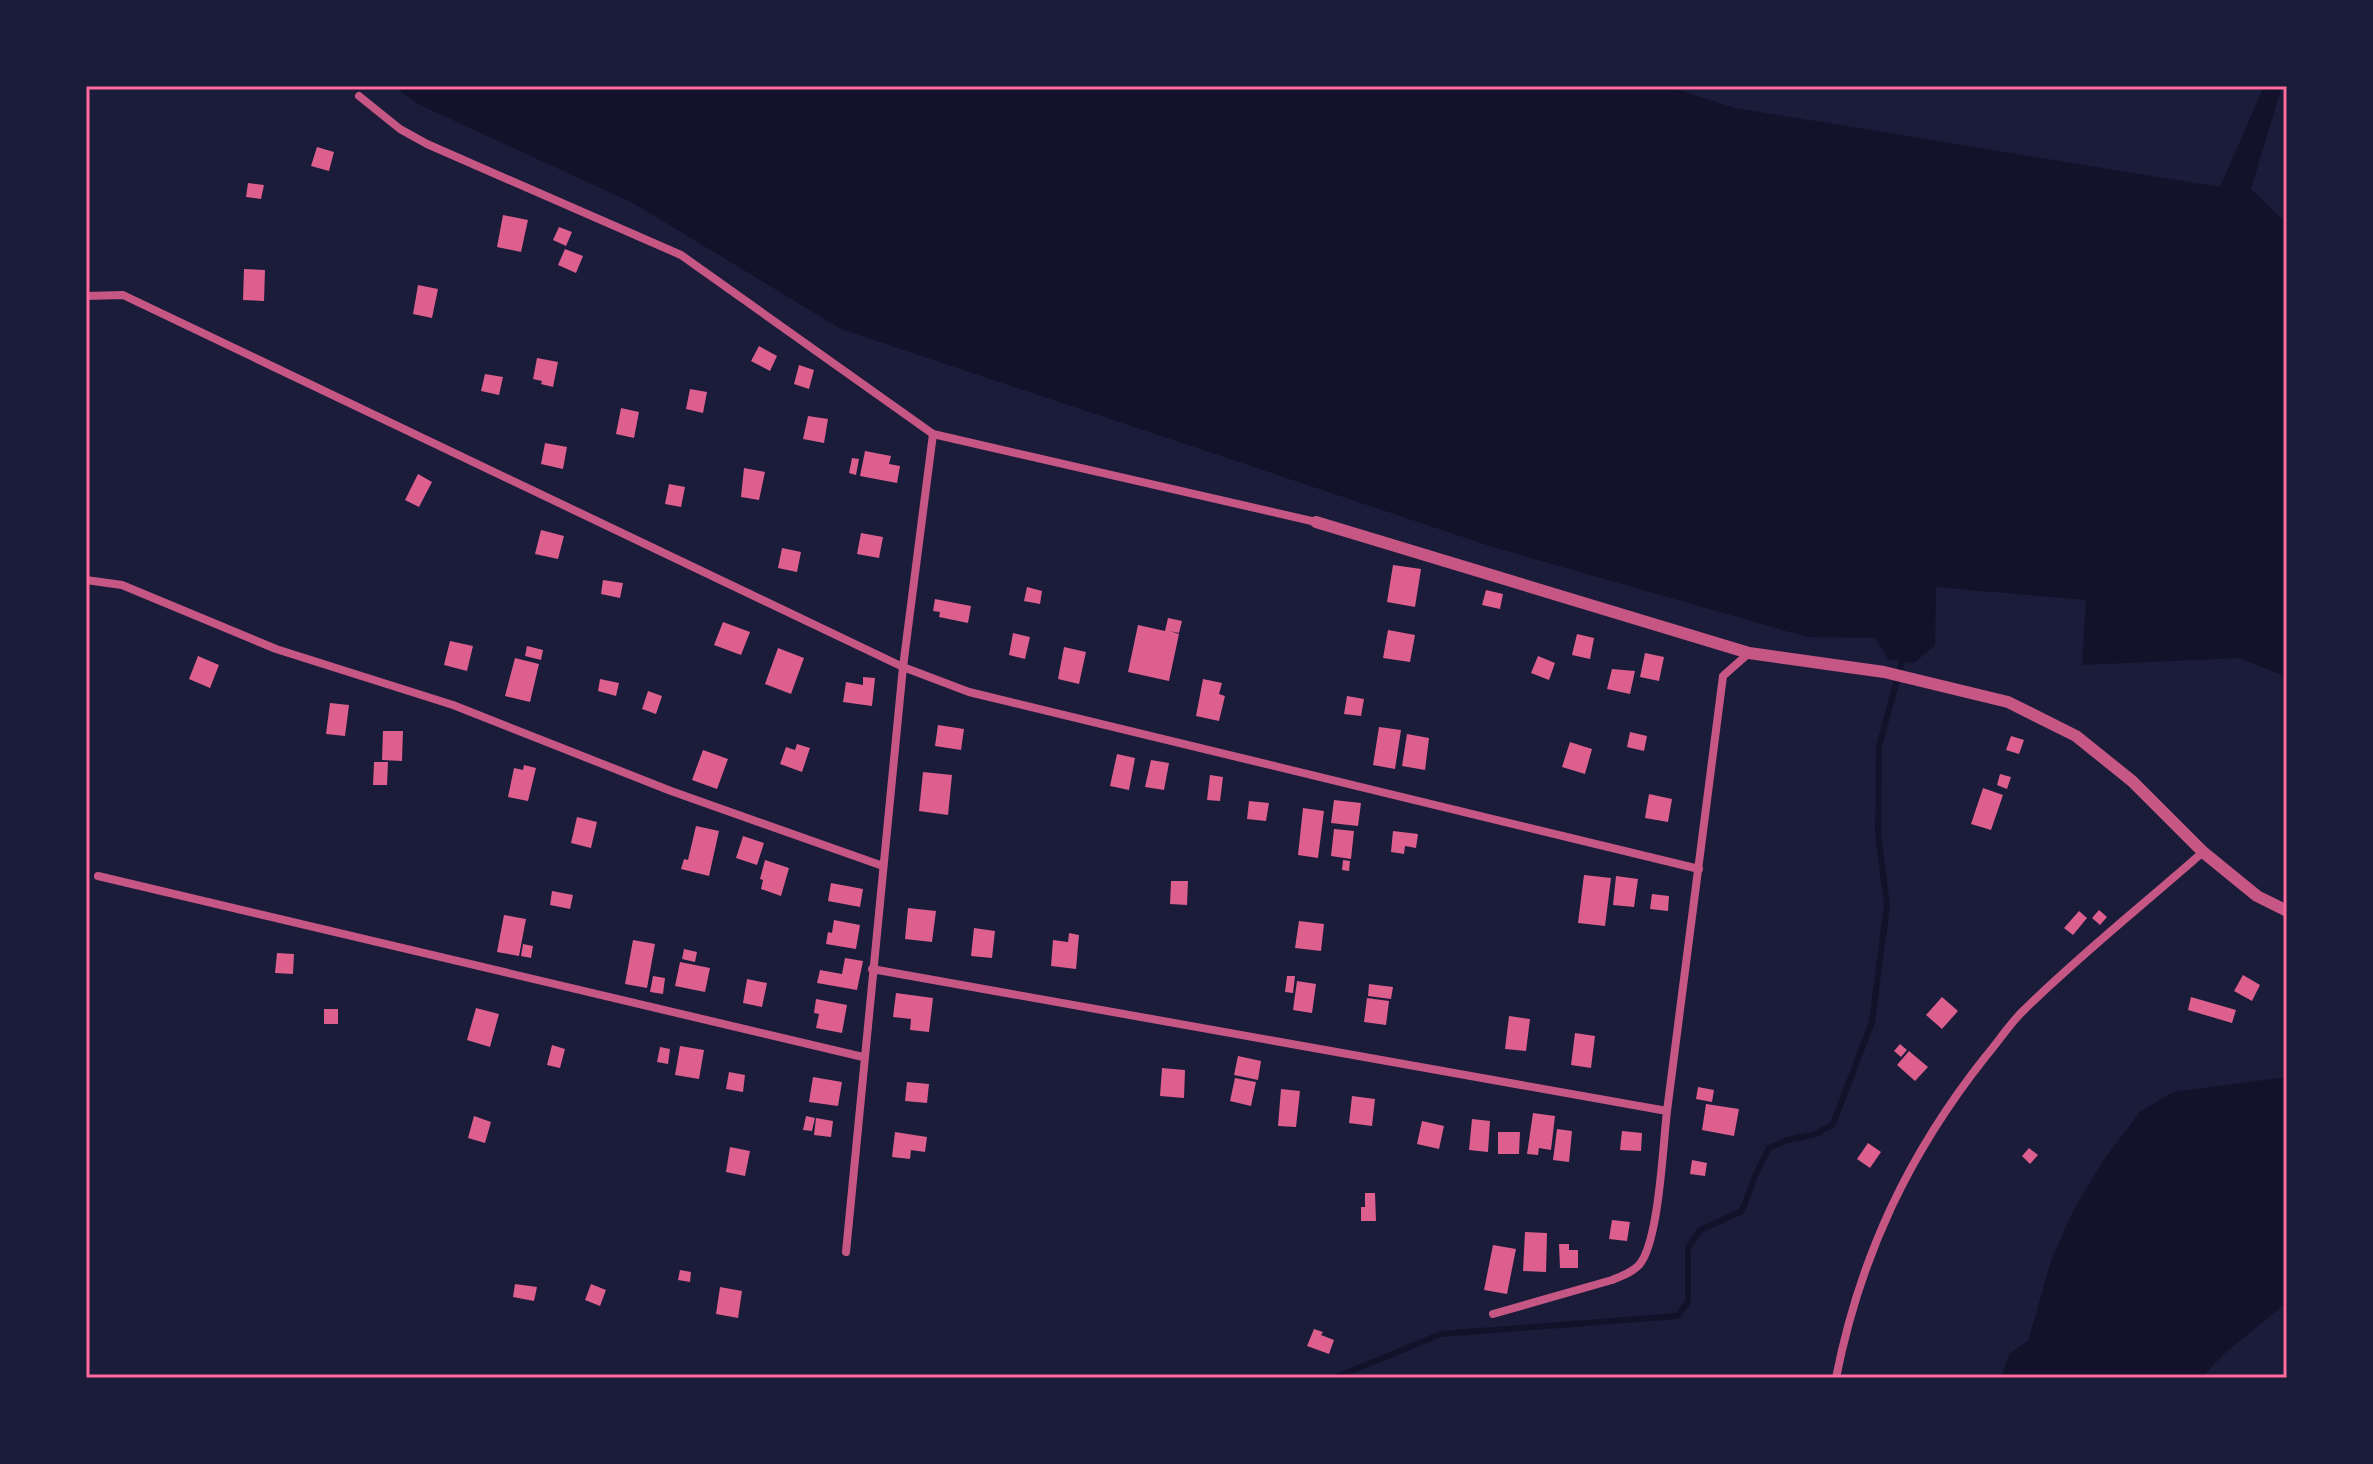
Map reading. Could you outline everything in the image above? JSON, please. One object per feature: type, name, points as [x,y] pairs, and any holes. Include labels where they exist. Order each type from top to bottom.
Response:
[{"type":"street","points":[[359,96],[400,129],[427,144],[681,255],[933,434],[1316,522],[1749,653],[1913,677],[2008,702],[2076,736],[2132,781],[2203,852],[2257,896],[2287,911]]},
{"type":"street","points":[[86,296],[123,295],[903,667],[969,692],[1699,869]]},
{"type":"street","points":[[846,1252],[903,667],[933,434]]},
{"type":"street","points":[[86,580],[122,585],[276,649],[453,705],[671,791],[883,866]]},
{"type":"street","points":[[1493,1314],[1626,1274],[1638,1266],[1650,1244],[1723,676],[1749,653]]},
{"type":"street","points":[[1836,1378],[1864,1274],[1880,1229],[1899,1186],[1964,1084],[2023,1010],[2203,852]]},
{"type":"street","points":[[98,876],[863,1057]]},
{"type":"street","points":[[872,969],[1667,1111]]},
{"type":"shaded area","points":[[393,86],[1667,86],[1735,108],[2220,187],[2264,86],[2282,86],[2251,189],[2287,224],[2287,677],[2238,658],[2082,665],[2086,600],[1936,587],[1935,645],[1914,663],[1888,659],[1875,638],[1807,637],[1493,547],[841,329],[633,203],[420,105]]},
{"type":"shaded area","points":[[2287,1077],[2287,1302],[2223,1355],[2201,1378],[2001,1378],[2009,1354],[2028,1341],[2052,1258],[2074,1209],[2103,1161],[2140,1112],[2173,1092]]},
{"type":"building","points":[[317,147],[334,152],[329,171],[311,166]]},
{"type":"building","points":[[248,183],[264,185],[261,199],[246,197]]},
{"type":"building","points":[[503,215],[528,220],[521,252],[497,247]]},
{"type":"building","points":[[559,227],[572,232],[566,246],[553,240]]},
{"type":"building","points":[[565,249],[583,256],[576,273],[558,265]]},
{"type":"building","points":[[244,269],[265,270],[264,301],[243,300]]},
{"type":"building","points":[[418,285],[438,289],[432,318],[413,314]]},
{"type":"building","points":[[759,346],[777,356],[770,371],[751,361]]},
{"type":"building","points":[[537,358],[558,362],[553,387],[533,379]]},
{"type":"building","points":[[799,365],[814,370],[809,389],[794,384]]},
{"type":"building","points":[[485,374],[503,377],[499,395],[481,391]]},
{"type":"building","points":[[690,389],[707,392],[703,413],[686,409]]},
{"type":"building","points":[[621,408],[639,412],[634,438],[616,434]]},
{"type":"building","points":[[808,416],[828,419],[824,443],[803,439]]},
{"type":"building","points":[[545,443],[567,447],[563,469],[541,464]]},
{"type":"building","points":[[865,451],[891,456],[889,464],[900,466],[897,483],[860,476]]},
{"type":"building","points":[[852,458],[859,459],[856,475],[849,473]]},
{"type":"building","points":[[744,468],[765,472],[759,500],[741,497]]},
{"type":"building","points":[[418,474],[432,482],[419,507],[405,500]]},
{"type":"building","points":[[669,484],[685,487],[681,507],[665,504]]},
{"type":"building","points":[[541,530],[564,536],[558,559],[535,554]]},
{"type":"building","points":[[861,533],[883,537],[879,558],[857,554]]},
{"type":"building","points":[[782,548],[801,552],[797,572],[778,568]]},
{"type":"building","points":[[1393,565],[1421,569],[1415,607],[1387,602]]},
{"type":"building","points":[[603,580],[623,583],[620,598],[601,594]]},
{"type":"building","points":[[1027,587],[1042,591],[1040,604],[1024,601]]},
{"type":"building","points":[[1486,590],[1503,594],[1500,609],[1482,605]]},
{"type":"building","points":[[935,599],[971,606],[968,623],[939,617],[940,612],[933,611]]},
{"type":"building","points":[[1168,618],[1182,621],[1179,633],[1170,631],[1179,634],[1169,681],[1128,672],[1138,625],[1165,631]]},
{"type":"building","points":[[723,622],[750,632],[741,655],[714,645]]},
{"type":"building","points":[[1388,630],[1415,635],[1410,662],[1383,658]]},
{"type":"building","points":[[1013,633],[1030,637],[1025,659],[1009,655]]},
{"type":"building","points":[[1577,634],[1594,638],[1590,659],[1572,655]]},
{"type":"building","points":[[450,641],[473,646],[467,671],[444,665]]},
{"type":"building","points":[[527,646],[543,650],[541,660],[525,656]]},
{"type":"building","points":[[1064,647],[1086,652],[1079,684],[1058,679]]},
{"type":"building","points":[[778,648],[804,658],[791,694],[765,684]]},
{"type":"building","points":[[1645,653],[1664,657],[1659,681],[1640,677]]},
{"type":"building","points":[[198,656],[219,665],[210,688],[189,679]]},
{"type":"building","points":[[1538,656],[1555,663],[1549,680],[1531,673]]},
{"type":"building","points":[[515,658],[539,664],[530,702],[505,696]]},
{"type":"building","points":[[1612,669],[1635,671],[1630,694],[1607,689]]},
{"type":"building","points":[[863,677],[875,678],[872,706],[843,702],[846,682],[863,685]]},
{"type":"building","points":[[600,679],[619,683],[616,696],[598,691]]},
{"type":"building","points":[[1203,679],[1222,683],[1219,694],[1225,696],[1219,721],[1196,716]]},
{"type":"building","points":[[648,691],[662,696],[656,714],[642,709]]},
{"type":"building","points":[[1347,696],[1364,699],[1361,716],[1344,714]]},
{"type":"building","points":[[330,703],[349,705],[345,736],[326,734]]},
{"type":"building","points":[[938,725],[964,729],[961,750],[935,746]]},
{"type":"building","points":[[1379,727],[1401,730],[1395,769],[1373,765]]},
{"type":"building","points":[[383,731],[403,731],[402,761],[382,760]]},
{"type":"building","points":[[1630,732],[1647,736],[1644,751],[1627,747]]},
{"type":"building","points":[[1407,734],[1429,738],[1425,770],[1402,766]]},
{"type":"building","points":[[2011,736],[2024,740],[2019,754],[2006,750]]},
{"type":"building","points":[[1570,742],[1592,749],[1585,774],[1562,767]]},
{"type":"building","points":[[797,744],[810,748],[802,772],[780,764],[786,747],[795,750]]},
{"type":"building","points":[[703,750],[728,759],[717,789],[692,780]]},
{"type":"building","points":[[1117,754],[1135,758],[1129,790],[1110,786]]},
{"type":"building","points":[[1151,760],[1169,763],[1164,790],[1145,787]]},
{"type":"building","points":[[374,762],[388,762],[387,785],[373,785]]},
{"type":"building","points":[[524,765],[536,768],[528,801],[508,797],[514,768],[523,770]]},
{"type":"building","points":[[923,772],[952,775],[948,815],[919,811]]},
{"type":"building","points":[[2000,774],[2011,777],[2007,789],[1997,785]]},
{"type":"building","points":[[1210,775],[1223,777],[1220,801],[1207,800]]},
{"type":"building","points":[[1983,788],[2003,795],[1991,830],[1971,824]]},
{"type":"building","points":[[1649,794],[1672,799],[1668,822],[1645,818]]},
{"type":"building","points":[[1334,800],[1361,803],[1358,826],[1331,823]]},
{"type":"building","points":[[1249,801],[1269,803],[1266,821],[1247,819]]},
{"type":"building","points":[[1303,808],[1324,811],[1318,858],[1298,855]]},
{"type":"building","points":[[577,817],[597,822],[591,848],[571,843]]},
{"type":"building","points":[[696,826],[719,831],[709,876],[681,869],[684,859],[688,860]]},
{"type":"building","points":[[1334,829],[1354,831],[1351,859],[1331,856]]},
{"type":"building","points":[[1393,831],[1418,834],[1416,848],[1405,846],[1404,854],[1391,852]]},
{"type":"building","points":[[743,836],[764,843],[757,865],[736,858]]},
{"type":"building","points":[[765,860],[789,868],[781,896],[761,889]]},
{"type":"building","points":[[1343,860],[1350,861],[1349,871],[1342,870]]},
{"type":"building","points":[[1584,875],[1611,878],[1605,926],[1578,923]]},
{"type":"building","points":[[1616,876],[1638,879],[1634,907],[1613,905]]},
{"type":"building","points":[[1171,881],[1188,881],[1187,905],[1170,904]]},
{"type":"building","points":[[831,883],[863,889],[860,907],[828,901]]},
{"type":"building","points":[[552,891],[573,895],[570,909],[550,905]]},
{"type":"building","points":[[1652,894],[1669,896],[1668,911],[1650,909]]},
{"type":"building","points":[[908,908],[936,911],[932,942],[905,939]]},
{"type":"building","points":[[2099,910],[2107,917],[2100,925],[2092,918]]},
{"type":"building","points":[[2079,911],[2087,918],[2073,935],[2064,928]]},
{"type":"building","points":[[504,915],[526,919],[519,956],[497,952]]},
{"type":"building","points":[[834,920],[860,925],[856,949],[826,944]]},
{"type":"building","points":[[1299,921],[1324,924],[1321,951],[1295,948]]},
{"type":"building","points":[[974,928],[995,931],[992,958],[971,956]]},
{"type":"building","points":[[1069,933],[1079,935],[1076,969],[1051,966],[1053,940],[1068,942]]},
{"type":"building","points":[[633,940],[655,944],[647,988],[625,984]]},
{"type":"building","points":[[523,944],[533,946],[531,958],[521,956]]},
{"type":"building","points":[[684,949],[697,952],[695,962],[682,959]]},
{"type":"building","points":[[277,953],[294,954],[293,974],[275,973]]},
{"type":"building","points":[[845,958],[863,961],[857,990],[817,983],[820,970],[842,974]]},
{"type":"building","points":[[680,962],[710,968],[705,992],[675,986]]},
{"type":"building","points":[[2243,975],[2260,985],[2252,1001],[2234,991]]},
{"type":"building","points":[[653,976],[665,978],[663,994],[650,992]]},
{"type":"building","points":[[1287,976],[1295,976],[1293,993],[1285,992]]},
{"type":"building","points":[[747,979],[767,983],[762,1007],[743,1003]]},
{"type":"building","points":[[1297,981],[1316,984],[1312,1013],[1293,1010]]},
{"type":"building","points":[[1369,984],[1393,987],[1391,999],[1368,996]]},
{"type":"building","points":[[896,993],[933,998],[929,1032],[910,1030],[911,1019],[893,1017]]},
{"type":"building","points":[[1942,997],[1958,1011],[1942,1029],[1926,1015]]},
{"type":"building","points":[[2191,997],[2236,1010],[2232,1023],[2188,1010]]},
{"type":"building","points":[[1367,998],[1389,1001],[1386,1025],[1364,1022]]},
{"type":"building","points":[[816,999],[847,1005],[842,1033],[816,1028],[819,1014],[814,1013]]},
{"type":"building","points":[[476,1008],[499,1014],[490,1047],[467,1040]]},
{"type":"building","points":[[324,1009],[338,1009],[338,1024],[324,1024]]},
{"type":"building","points":[[1509,1016],[1530,1019],[1526,1051],[1505,1049]]},
{"type":"building","points":[[1575,1033],[1595,1036],[1591,1068],[1571,1065]]},
{"type":"building","points":[[1900,1044],[1907,1050],[1901,1057],[1894,1051]]},
{"type":"building","points":[[552,1045],[565,1049],[560,1068],[547,1065]]},
{"type":"building","points":[[680,1046],[704,1050],[699,1079],[675,1075]]},
{"type":"building","points":[[660,1047],[670,1049],[668,1064],[657,1062]]},
{"type":"building","points":[[1909,1051],[1928,1067],[1915,1081],[1897,1065]]},
{"type":"building","points":[[1238,1056],[1261,1061],[1258,1080],[1234,1075]]},
{"type":"building","points":[[1162,1068],[1185,1070],[1184,1098],[1160,1096]]},
{"type":"building","points":[[729,1072],[745,1075],[743,1092],[726,1089]]},
{"type":"building","points":[[813,1077],[842,1082],[838,1106],[809,1102]]},
{"type":"building","points":[[1235,1078],[1256,1082],[1251,1106],[1230,1101]]},
{"type":"building","points":[[907,1082],[929,1084],[927,1103],[905,1101]]},
{"type":"building","points":[[1698,1087],[1714,1090],[1712,1102],[1696,1099]]},
{"type":"building","points":[[1281,1089],[1300,1091],[1296,1127],[1278,1126]]},
{"type":"building","points":[[1352,1096],[1375,1099],[1372,1126],[1349,1123]]},
{"type":"building","points":[[1706,1104],[1739,1109],[1734,1136],[1702,1130]]},
{"type":"building","points":[[1533,1113],[1555,1116],[1551,1150],[1539,1148],[1538,1155],[1527,1154]]},
{"type":"building","points":[[474,1116],[491,1122],[485,1143],[468,1138]]},
{"type":"building","points":[[806,1116],[815,1118],[812,1131],[803,1130]]},
{"type":"building","points":[[816,1118],[833,1121],[831,1137],[814,1135]]},
{"type":"building","points":[[1472,1119],[1490,1121],[1488,1152],[1469,1150]]},
{"type":"building","points":[[1422,1121],[1444,1126],[1439,1149],[1417,1144]]},
{"type":"building","points":[[1557,1129],[1572,1131],[1569,1162],[1553,1160]]},
{"type":"building","points":[[1622,1131],[1642,1133],[1641,1151],[1620,1150]]},
{"type":"building","points":[[895,1132],[927,1137],[925,1152],[911,1150],[910,1159],[892,1157]]},
{"type":"building","points":[[1498,1132],[1520,1132],[1519,1154],[1498,1154]]},
{"type":"building","points":[[1868,1143],[1881,1152],[1870,1168],[1857,1159]]},
{"type":"building","points":[[730,1147],[750,1151],[745,1176],[726,1172]]},
{"type":"building","points":[[2029,1148],[2038,1155],[2030,1164],[2022,1156]]},
{"type":"building","points":[[1692,1160],[1707,1163],[1705,1176],[1690,1174]]},
{"type":"building","points":[[1365,1193],[1375,1193],[1376,1221],[1361,1221]]},
{"type":"building","points":[[1612,1220],[1630,1222],[1627,1241],[1609,1239]]},
{"type":"building","points":[[1525,1232],[1547,1233],[1546,1272],[1523,1271]]},
{"type":"building","points":[[1559,1244],[1569,1244],[1569,1250],[1578,1250],[1578,1268],[1560,1268]]},
{"type":"building","points":[[1493,1245],[1516,1249],[1507,1294],[1484,1290]]},
{"type":"building","points":[[680,1270],[691,1272],[690,1282],[678,1280]]},
{"type":"building","points":[[515,1284],[537,1287],[534,1301],[513,1297]]},
{"type":"building","points":[[591,1284],[606,1290],[600,1306],[585,1300]]},
{"type":"building","points":[[720,1287],[742,1291],[738,1318],[716,1314]]},
{"type":"building","points":[[1314,1329],[1334,1340],[1329,1354],[1307,1346]]},
{"type":"waterway","points":[[1334,1378],[1441,1334],[1677,1316],[1688,1302],[1688,1248],[1700,1230],[1742,1211],[1769,1148],[1787,1140],[1816,1134],[1833,1124],[1872,1022],[1887,905],[1878,833],[1879,746],[1902,662]]}]
